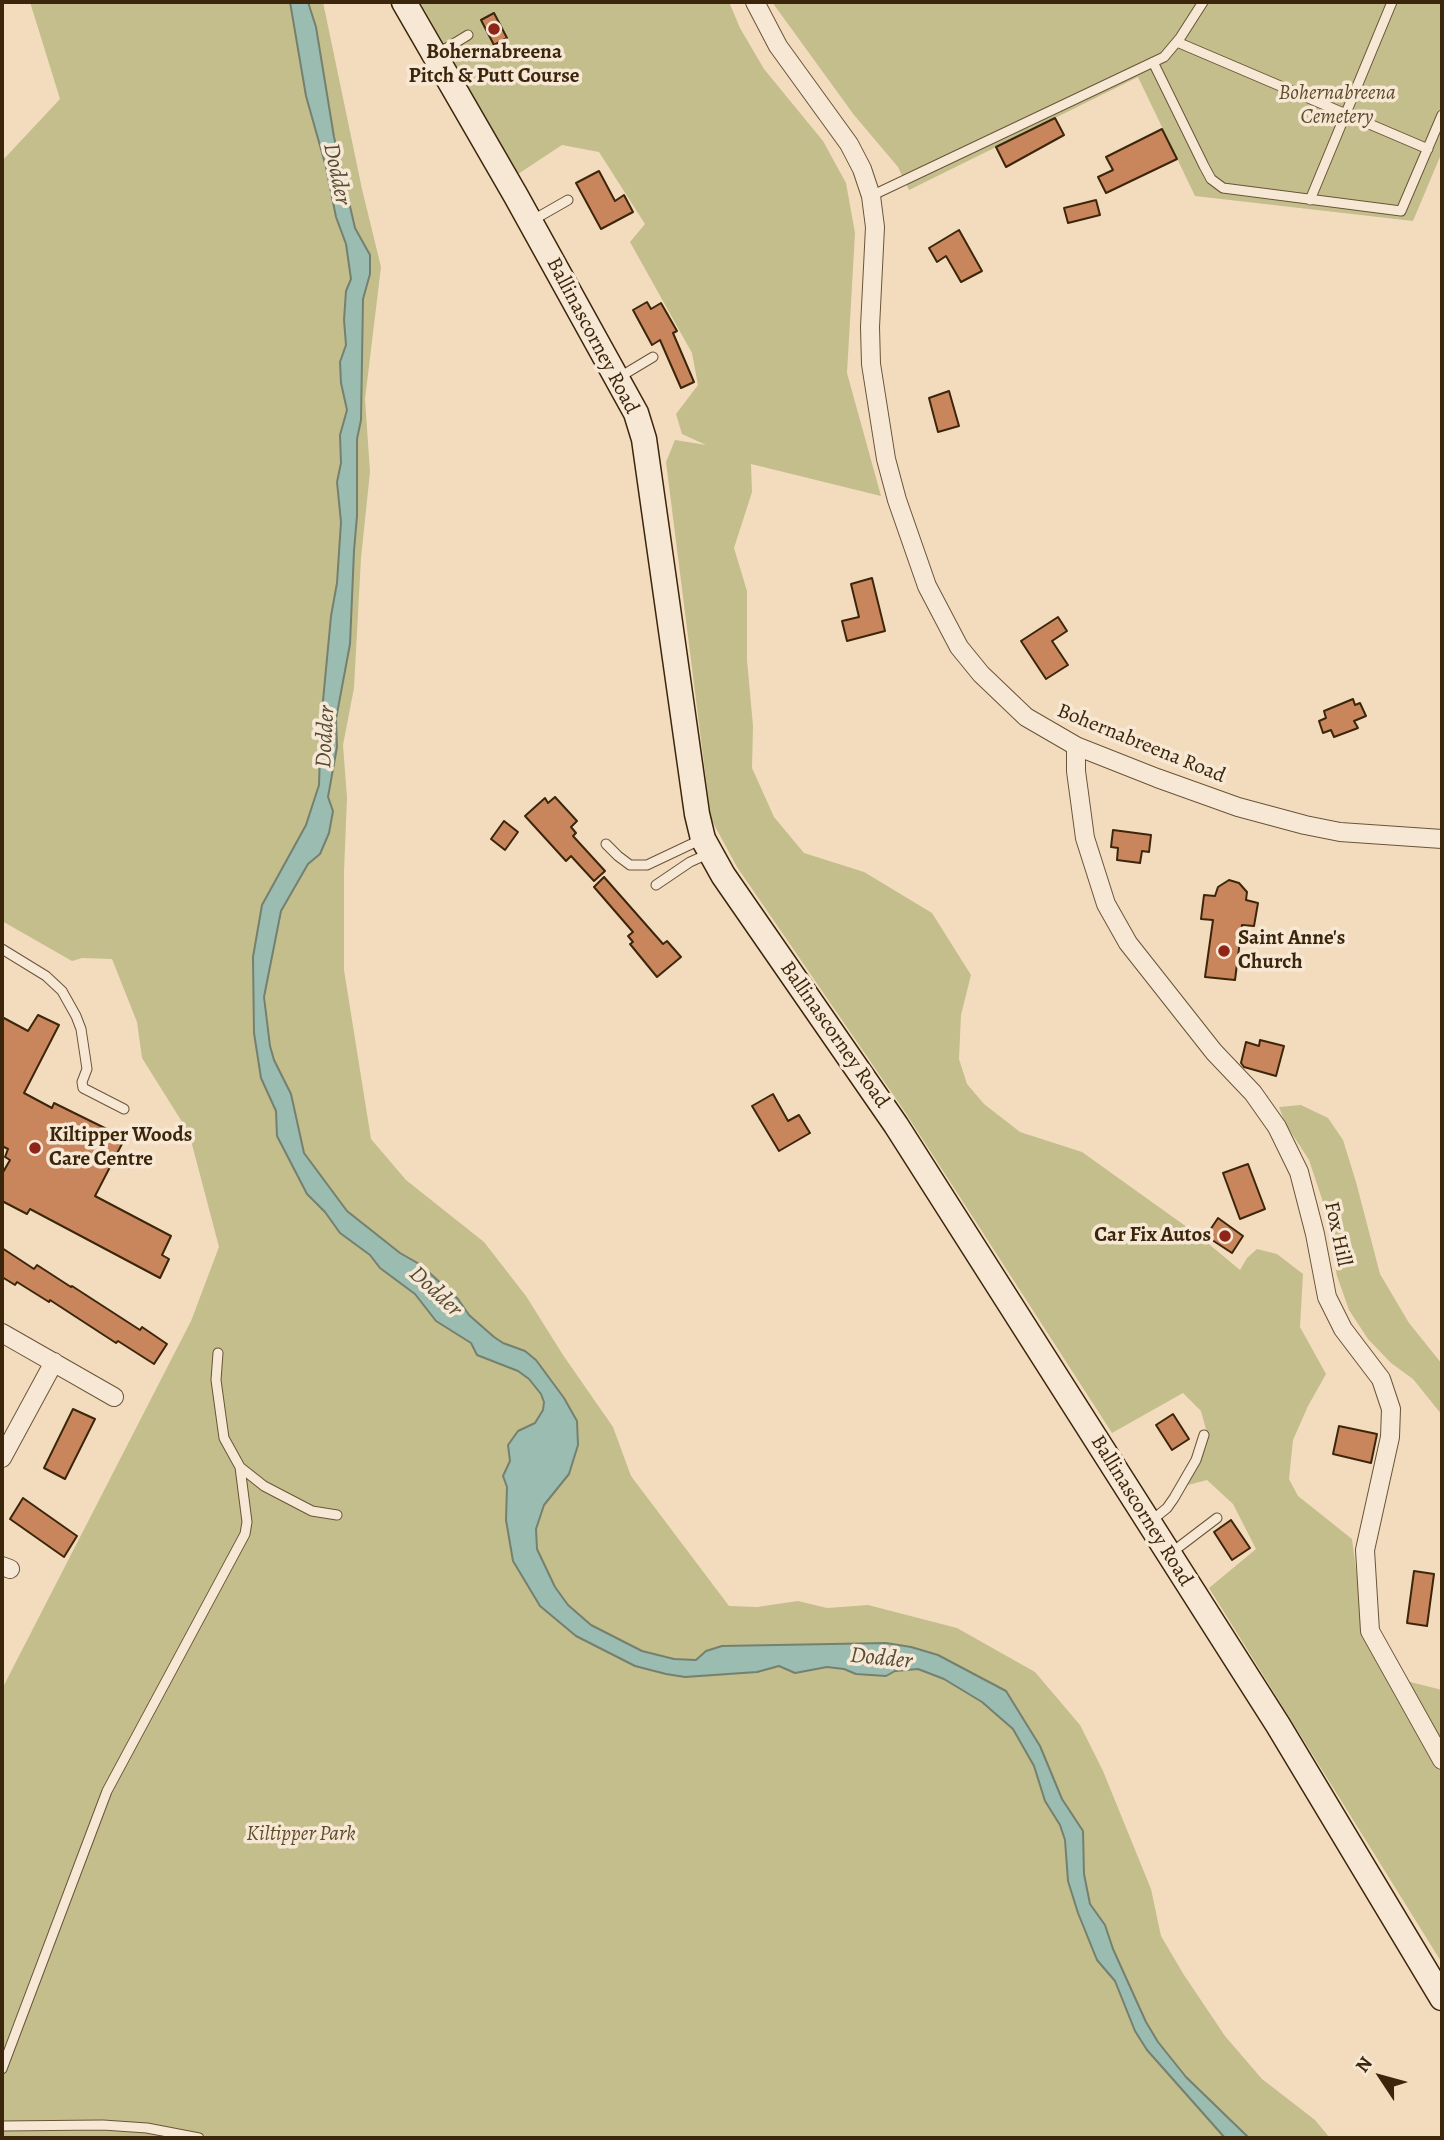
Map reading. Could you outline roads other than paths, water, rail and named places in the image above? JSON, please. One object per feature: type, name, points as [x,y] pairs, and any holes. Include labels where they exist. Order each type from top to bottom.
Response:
[{"type":"main road","name":"Ballinascorney Road","points":[[404,2],[636,413],[644,439],[697,814],[707,846],[723,875],[896,1125],[1278,1725],[1442,1998]]},
{"type":"street","name":"Bohernabreena Road","points":[[755,2],[778,46],[849,144],[862,169],[871,196],[875,227],[871,364],[886,459],[927,586],[959,647],[981,674],[1026,717],[1076,746],[1238,807],[1305,825],[1375,838],[1442,839]]},
{"type":"street","name":"Fox Hill","points":[[1076,746],[1076,771],[1085,838],[1106,904],[1128,943],[1214,1052],[1253,1093],[1277,1127],[1299,1172],[1327,1297],[1343,1329],[1381,1378],[1391,1409],[1390,1437],[1365,1550],[1370,1631],[1442,1760]]},
{"type":"street","points":[[2,1333],[114,1397]]},
{"type":"street","points":[[2,1458],[54,1362]]},
{"type":"lane","points":[[871,196],[1164,57],[1203,2]]},
{"type":"lane","points":[[1310,200],[1392,2]]},
{"type":"lane","points":[[435,55],[468,35]]},
{"type":"lane","points":[[1177,42],[1428,149]]},
{"type":"lane","points":[[1153,62],[1211,179],[1223,188],[1401,211],[1442,116]]},
{"type":"lane","points":[[530,222],[568,200]]},
{"type":"lane","points":[[618,378],[653,357]]},
{"type":"lane","points":[[606,844],[630,865],[647,865],[707,846]]},
{"type":"lane","points":[[656,885],[690,862],[707,846]]},
{"type":"lane","points":[[2,949],[46,976],[62,991],[81,1029],[87,1069],[82,1082],[83,1088],[124,1109]]},
{"type":"lane","points":[[2,2069],[107,1791],[245,1534],[247,1522],[240,1467],[225,1438],[216,1380],[218,1353]]},
{"type":"lane","points":[[1148,1524],[1167,1508],[1174,1498],[1196,1460],[1204,1435]]},
{"type":"lane","points":[[240,1467],[264,1486],[312,1511],[337,1515]]},
{"type":"lane","points":[[1169,1555],[1217,1518]]},
{"type":"lane","points":[[2,2126],[89,2124],[147,2127],[200,2138]]},
{"type":"water","name":"Dodder","points":[[290,2],[308,2],[316,27],[334,137],[355,228],[370,255],[370,274],[363,299],[361,420],[357,439],[357,516],[350,644],[336,719],[337,747],[328,797],[333,811],[329,833],[320,854],[308,864],[281,911],[264,997],[270,1046],[291,1094],[304,1153],[347,1211],[400,1253],[421,1265],[494,1337],[525,1351],[536,1360],[564,1398],[577,1421],[578,1445],[569,1474],[544,1505],[536,1529],[537,1549],[555,1587],[568,1605],[591,1625],[642,1651],[674,1659],[696,1660],[706,1651],[722,1646],[886,1643],[938,1655],[1006,1691],[1040,1746],[1062,1799],[1083,1831],[1084,1874],[1090,1904],[1105,1925],[1146,2022],[1186,2077],[1249,2138],[1225,2138],[1147,2050],[1135,2031],[1115,1981],[1097,1960],[1078,1913],[1068,1881],[1065,1840],[1060,1825],[1045,1801],[1034,1766],[1013,1729],[982,1702],[944,1679],[918,1669],[895,1671],[886,1676],[856,1674],[827,1667],[795,1673],[779,1666],[757,1672],[685,1677],[666,1674],[635,1666],[576,1636],[540,1606],[513,1561],[506,1520],[507,1487],[503,1476],[510,1461],[508,1445],[518,1431],[535,1423],[543,1410],[541,1394],[529,1379],[518,1371],[477,1355],[471,1343],[436,1321],[415,1294],[340,1233],[325,1212],[307,1194],[277,1136],[276,1111],[261,1078],[254,1033],[253,957],[262,905],[306,825],[319,785],[321,722],[341,522],[337,482],[341,463],[340,435],[347,410],[340,362],[346,345],[346,291],[351,279],[346,244],[336,217],[326,167],[306,96]]},
{"type":"place","name":"Bohernabreena Pitch & Putt Course","points":[[494,29]]},
{"type":"place","name":"Saint Anne's Church","points":[[1224,951]]},
{"type":"place","name":"Kiltipper Woods Care Centre","points":[[35,1148]]},
{"type":"place","name":"Car Fix Autos","points":[[1225,1236]]},
{"type":"park label","name":"Bohernabreena Cemetery","points":[[1337,106]]},
{"type":"park label","name":"Kiltipper Park","points":[[301,1835]]}]
